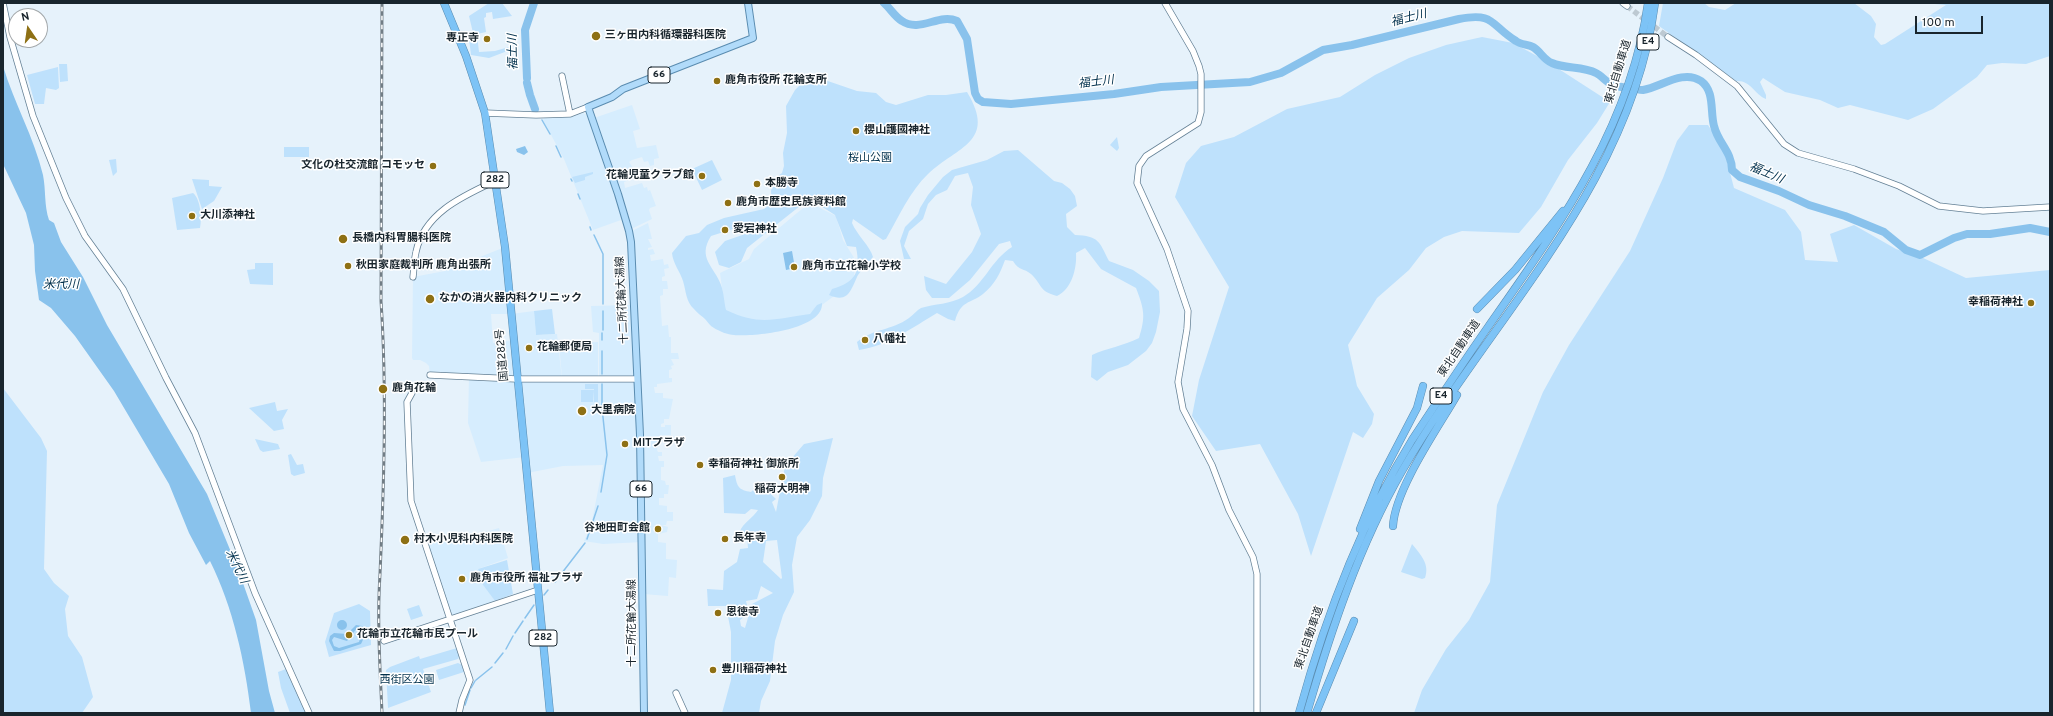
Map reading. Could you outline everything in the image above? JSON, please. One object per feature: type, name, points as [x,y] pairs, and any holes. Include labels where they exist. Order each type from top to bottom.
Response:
[{"type":"highway","name":"国道282号","points":[[444,3],[466,56],[485,113],[505,247],[516,379],[550,713]]},
{"type":"highway","name":"東北自動車道","points":[[1307,713],[1344,598],[1374,526],[1403,470],[1488,341],[1539,269],[1590,190],[1617,136],[1632,99],[1638,54],[1648,3]]},
{"type":"highway","name":"東北自動車道","points":[[1298,713],[1336,595],[1367,523],[1400,460],[1464,361],[1550,238],[1582,186],[1623,99],[1634,81],[1655,3]]},
{"type":"highway","points":[[1477,309],[1515,270],[1582,186]]},
{"type":"highway","points":[[1394,526],[1397,502],[1488,341]]},
{"type":"highway","points":[[1336,595],[1365,515],[1383,474],[1417,408],[1423,386]]},
{"type":"highway","points":[[1316,713],[1354,621]]},
{"type":"main road","name":"66","points":[[588,107],[612,97],[623,89],[753,38],[748,3]]},
{"type":"main road","name":"十二所花輪大湯線","points":[[588,107],[629,231],[637,379],[642,542],[644,713]]},
{"type":"street","points":[[3,3],[10,37],[31,110],[66,198],[84,236],[123,289],[166,378],[195,433],[257,599],[309,713]]},
{"type":"street","points":[[1165,3],[1193,51],[1201,75],[1201,112],[1198,123],[1146,156],[1139,166],[1137,183],[1167,249],[1188,311],[1188,329],[1178,382],[1183,409],[1212,465],[1228,510],[1253,557],[1257,574],[1257,713]]},
{"type":"street","points":[[1668,37],[1696,55],[1737,86],[1784,144],[1798,153],[1854,169],[1899,186],[1939,206],[1983,211],[2050,207]]},
{"type":"street","points":[[562,76],[570,114]]},
{"type":"street","points":[[485,113],[536,115],[570,114],[588,107]]},
{"type":"street","points":[[413,277],[416,251],[425,230],[432,220],[462,197],[495,181]]},
{"type":"street","points":[[430,375],[516,379],[637,379]]},
{"type":"street","points":[[412,393],[407,402],[411,501],[470,680],[462,700],[459,713]]},
{"type":"street","points":[[384,640],[538,590]]},
{"type":"street","points":[[676,692],[685,713]]},
{"type":"shaded area","points":[[632,105],[640,129],[633,131],[637,148],[656,145],[659,158],[654,159],[654,165],[650,166],[648,161],[644,162],[642,157],[632,160],[629,162],[633,168],[620,172],[621,175],[633,171],[635,178],[624,182],[625,188],[642,183],[644,188],[647,187],[648,191],[650,190],[656,206],[650,208],[649,210],[652,219],[631,229],[594,118]]},
{"type":"shaded area","points":[[583,113],[590,117],[623,217],[621,220],[593,230],[564,159],[543,120],[545,117],[567,117]]},
{"type":"shaded area","name":"鹿角市立花輪小学校","points":[[814,205],[836,216],[843,240],[856,261],[853,282],[807,316],[742,327],[726,319],[720,273],[749,259],[754,249],[797,213],[806,206]]},
{"type":"shaded area","points":[[648,223],[652,239],[648,239],[652,247],[648,248],[648,250],[653,249],[655,254],[650,255],[651,261],[663,259],[664,265],[668,264],[669,268],[664,269],[665,276],[662,277],[662,281],[667,281],[668,289],[663,289],[663,295],[660,296],[662,326],[668,325],[669,337],[671,337],[671,353],[678,353],[679,359],[671,359],[674,365],[671,366],[672,369],[669,370],[669,378],[672,378],[672,382],[657,384],[657,387],[654,387],[655,393],[663,393],[663,398],[673,399],[669,419],[664,419],[664,423],[661,424],[661,427],[671,425],[671,435],[663,435],[663,441],[658,442],[657,450],[658,452],[662,452],[662,456],[658,456],[659,461],[664,461],[664,467],[661,467],[661,480],[665,481],[666,485],[669,485],[668,494],[664,494],[664,498],[659,498],[659,505],[667,506],[667,512],[673,512],[673,521],[667,521],[666,525],[661,525],[668,527],[667,532],[658,534],[658,542],[666,543],[666,559],[677,560],[676,578],[669,577],[668,596],[643,594],[642,542],[603,544],[584,541],[591,526],[603,465],[563,466],[527,473],[525,457],[481,462],[468,423],[469,376],[430,375],[429,366],[426,363],[420,360],[413,360],[412,358],[413,277],[445,271],[505,247],[511,314],[534,311],[536,335],[557,334],[562,379],[599,380],[599,333],[593,332],[591,306],[633,305],[632,231]],"holes":[[[491,314],[511,314],[513,340],[493,343]]]},
{"type":"shaded area","points":[[598,342],[598,377],[562,377],[559,344]]},
{"type":"shaded area","points":[[499,528],[508,558],[478,569],[482,578],[480,581],[495,601],[449,619],[426,546],[448,537],[465,538]]},
{"type":"green space","points":[[489,3],[502,3],[512,16],[493,19],[492,12],[486,13],[486,17],[484,18],[486,32],[477,34],[479,52],[495,51],[509,47],[510,50],[489,58],[471,55],[469,39],[474,37],[469,16]]},
{"type":"green space","points":[[1663,3],[1704,3],[1709,7],[1725,10],[1736,3],[1854,3],[1871,16],[1876,24],[1874,37],[1881,45],[1885,44],[1946,5],[1924,3],[2050,3],[2050,56],[2026,64],[2002,63],[1987,65],[1977,77],[1933,109],[1908,120],[1850,105],[1838,108],[1820,100],[1785,92],[1763,78],[1760,82],[1766,95],[1766,99],[1749,85],[1741,81],[1736,81],[1659,26]]},
{"type":"green space","points":[[1482,37],[1513,43],[1548,62],[1610,102],[1597,123],[1568,160],[1541,207],[1519,233],[1462,231],[1444,237],[1426,248],[1409,270],[1377,298],[1348,345],[1357,386],[1374,414],[1372,424],[1363,438],[1353,432],[1311,556],[1298,514],[1260,444],[1216,451],[1192,416],[1199,380],[1229,287],[1175,197],[1186,163],[1201,146],[1234,137],[1287,109],[1340,97],[1375,75],[1409,58],[1446,45]]},
{"type":"green space","points":[[59,64],[67,64],[68,81],[60,82]]},
{"type":"green space","points":[[58,67],[59,88],[56,90],[46,88],[44,104],[35,104],[27,75]]},
{"type":"green space","name":"桜山公園","points":[[816,77],[857,91],[876,93],[886,102],[896,105],[928,95],[946,95],[967,92],[975,109],[978,122],[976,133],[961,149],[928,174],[916,188],[886,239],[883,240],[853,219],[852,223],[854,227],[873,257],[858,275],[848,294],[841,298],[829,295],[832,289],[847,283],[855,275],[858,263],[856,247],[847,246],[835,215],[813,201],[805,202],[747,248],[741,262],[729,268],[719,265],[715,252],[725,241],[751,232],[753,226],[749,224],[711,236],[707,244],[706,256],[721,285],[726,310],[748,318],[767,320],[810,314],[817,305],[822,303],[820,312],[812,320],[800,326],[756,335],[732,335],[724,333],[711,326],[689,303],[683,281],[672,253],[686,236],[699,233],[707,225],[724,218],[764,209],[772,203],[771,191],[774,179],[782,173],[784,166],[783,153],[787,133],[786,106],[795,90],[804,81]]},
{"type":"green space","points":[[1689,125],[1708,125],[1724,150],[1734,188],[1785,210],[1801,232],[1805,260],[1838,262],[1830,234],[1854,225],[1896,249],[1921,257],[1966,278],[2050,270],[2050,713],[1414,713],[1422,690],[1446,649],[1469,620],[1490,582],[1497,505],[1543,392],[1569,345],[1630,251],[1663,178],[1677,141]]},
{"type":"green space","points":[[1117,137],[1119,148],[1117,151],[1110,145]]},
{"type":"green space","points":[[284,147],[309,147],[309,157],[284,157]]},
{"type":"green space","points":[[1018,150],[1054,181],[1062,183],[1070,189],[1075,196],[1077,206],[1066,214],[1067,227],[1075,235],[1094,238],[1100,244],[1109,261],[1133,270],[1149,281],[1159,291],[1160,312],[1156,332],[1152,343],[1146,351],[1128,365],[1108,372],[1097,381],[1091,377],[1092,355],[1139,338],[1143,324],[1143,313],[1136,288],[1101,269],[1085,248],[1076,253],[1076,265],[1070,283],[1062,293],[1057,296],[1044,290],[1031,274],[1019,268],[1013,261],[1005,260],[994,283],[983,294],[966,303],[960,309],[955,321],[937,313],[890,340],[870,348],[859,350],[857,342],[863,337],[902,322],[921,308],[953,301],[963,297],[977,286],[998,259],[1012,247],[1010,241],[999,244],[970,280],[949,298],[932,298],[926,290],[924,276],[946,284],[972,252],[981,234],[971,205],[973,187],[968,173],[955,176],[947,190],[936,195],[928,204],[923,219],[909,231],[904,246],[911,259],[904,259],[900,241],[905,227],[918,214],[928,195],[943,177],[952,170],[987,160],[1004,151]]},
{"type":"green space","points":[[116,159],[117,172],[113,176],[109,160]]},
{"type":"green space","points":[[712,160],[722,180],[702,190],[692,169]]},
{"type":"green space","points":[[593,172],[593,174],[585,177],[585,180],[575,183],[572,177]]},
{"type":"green space","points":[[192,179],[209,180],[209,186],[222,187],[214,201],[202,209]]},
{"type":"green space","points":[[193,193],[198,200],[201,215],[200,228],[177,230],[172,198]]},
{"type":"green space","points":[[255,263],[273,263],[273,285],[250,284],[247,270],[255,269]]},
{"type":"green space","points":[[552,309],[555,334],[536,335],[534,311]]},
{"type":"green space","points":[[585,384],[598,384],[598,402],[594,402],[594,389],[585,389]]},
{"type":"green space","points":[[3,388],[41,438],[47,451],[44,569],[54,583],[69,596],[65,609],[68,636],[82,657],[93,697],[82,713],[3,713]]},
{"type":"green space","points":[[581,390],[594,390],[593,402],[581,402]]},
{"type":"green space","points":[[275,402],[277,411],[288,409],[282,420],[284,429],[274,431],[249,408]]},
{"type":"green space","points":[[833,438],[823,478],[822,496],[810,520],[797,537],[792,565],[794,592],[783,615],[775,641],[770,681],[761,701],[759,713],[722,713],[731,680],[731,632],[726,606],[708,606],[707,589],[723,590],[724,571],[737,562],[740,549],[748,548],[747,536],[740,531],[743,525],[754,516],[758,510],[751,509],[745,514],[724,513],[723,478],[735,475],[739,487],[751,492],[760,484],[776,499],[772,502],[776,512],[785,466],[804,444]],"holes":[[[777,540],[782,578],[781,579],[763,562],[766,541]],[[761,586],[773,593],[752,604],[745,628],[741,626],[740,620],[749,613],[746,601],[757,599]]]},
{"type":"green space","points":[[255,439],[278,444],[280,449],[263,452],[260,450]]},
{"type":"green space","points":[[291,454],[297,465],[303,464],[305,473],[294,476],[291,474],[288,455]]},
{"type":"green space","points":[[1412,544],[1424,560],[1426,573],[1425,578],[1422,579],[1401,572]]},
{"type":"green space","points":[[507,560],[513,594],[495,601],[480,581],[482,577],[478,569]]},
{"type":"green space","name":"花輪市立花輪市民プール","points":[[359,604],[370,611],[371,645],[329,657],[325,642],[334,613]]},
{"type":"green space","points":[[419,605],[423,616],[411,620],[407,609]]},
{"type":"green space","name":"西街区公園","points":[[457,648],[460,655],[458,659],[423,669],[431,692],[388,708],[386,670],[419,656],[420,659]]},
{"type":"green space","points":[[458,663],[462,665],[464,672],[439,680],[436,670]]},
{"type":"green space","points":[[286,669],[306,713],[290,713],[281,688],[278,672]]},
{"type":"water","name":"米代川","points":[[3,66],[39,161],[43,175],[46,209],[49,220],[54,223],[61,242],[83,277],[107,325],[207,494],[238,569],[256,620],[269,691],[275,713],[251,713],[237,635],[225,597],[210,561],[206,565],[189,533],[169,484],[114,391],[75,336],[51,308],[39,300],[35,271],[34,245],[26,213],[3,164]]},
{"type":"water","points":[[525,146],[528,152],[524,155],[517,152],[516,149]]},
{"type":"water","points":[[792,251],[795,268],[786,270],[783,253]]},
{"type":"water","points":[[340,620],[344,620],[346,621],[346,629],[340,630],[337,627],[337,623]]},
{"type":"water","points":[[356,625],[362,626],[365,632],[361,644],[340,651],[334,651],[329,641],[330,636],[334,633],[347,634]],"holes":[[[357,628],[362,632],[359,642],[339,648],[334,646],[332,640],[334,637],[347,641]]]},
{"type":"waterway","name":"福士川","points":[[527,78],[525,30],[534,3]]},
{"type":"waterway","name":"福士川","points":[[884,3],[899,19],[909,24],[923,24],[943,19],[957,21],[967,39],[975,93],[978,99],[983,102],[1011,104],[1114,94],[1161,87],[1250,82],[1281,73],[1323,50],[1352,45],[1459,19],[1479,17],[1491,21],[1518,42],[1533,47],[1549,62],[1557,65],[1591,71],[1615,86],[1643,90],[1679,78],[1687,77],[1701,81],[1705,85],[1710,96],[1714,126],[1718,138],[1730,158],[1732,170],[1740,177],[1779,191],[1809,205],[1845,216],[1884,232],[1906,250],[1920,255],[1954,238],[1967,234],[1990,234],[2030,228],[2050,232]]},
{"type":"waterway","name":"福士川","points":[[527,83],[535,109]]},
{"type":"waterway","points":[[542,120],[550,134]]},
{"type":"waterway","points":[[556,146],[561,157]]},
{"type":"waterway","points":[[578,194],[580,199]]},
{"type":"waterway","points":[[594,235],[603,254],[603,304]]},
{"type":"waterway","points":[[603,311],[603,330]]},
{"type":"waterway","points":[[602,333],[602,340]]},
{"type":"waterway","points":[[602,351],[602,374]]},
{"type":"waterway","points":[[601,492],[607,455],[602,408],[602,384]]},
{"type":"waterway","points":[[587,539],[598,506]]},
{"type":"waterway","points":[[555,582],[585,543]]},
{"type":"waterway","points":[[544,595],[548,590]]},
{"type":"waterway","points":[[525,618],[534,605]]},
{"type":"waterway","points":[[515,633],[523,621]]},
{"type":"waterway","points":[[506,649],[513,636]]},
{"type":"waterway","points":[[495,663],[503,653]]},
{"type":"waterway","points":[[476,680],[492,667]]},
{"type":"waterway","points":[[471,688],[475,681]]},
{"type":"waterway","points":[[465,705],[470,690]]},
{"type":"tunnel","points":[[1627,6],[1668,37]]},
{"type":"railway","points":[[382,3],[381,301],[384,369],[384,437],[379,644],[382,713]]},
{"type":"place","name":"三ヶ田内科循環器科医院","points":[[596,36]]},
{"type":"place","name":"専正寺","points":[[487,39]]},
{"type":"place","name":"鹿角市役所 花輪支所","points":[[717,81]]},
{"type":"place","name":"櫻山護國神社","points":[[856,131]]},
{"type":"place","name":"文化の杜交流館 コモッセ","points":[[433,166]]},
{"type":"place","name":"花輪児童クラブ館","points":[[702,176]]},
{"type":"place","name":"本勝寺","points":[[757,184]]},
{"type":"place","name":"鹿角市歴史民族資料館","points":[[728,203]]},
{"type":"place","name":"大川添神社","points":[[192,216]]},
{"type":"place","name":"愛宕神社","points":[[725,230]]},
{"type":"place","name":"長橋内科胃腸科医院","points":[[343,239]]},
{"type":"place","name":"秋田家庭裁判所 鹿角出張所","points":[[348,266]]},
{"type":"place","name":"鹿角市立花輪小学校","points":[[794,267]]},
{"type":"place","name":"なかの消火器内科クリニック","points":[[430,299]]},
{"type":"place","name":"幸稲荷神社","points":[[2031,303]]},
{"type":"place","name":"八幡社","points":[[865,340]]},
{"type":"place","name":"花輪郵便局","points":[[529,348]]},
{"type":"place","name":"鹿角花輪","points":[[383,389]]},
{"type":"place","name":"大里病院","points":[[582,411]]},
{"type":"place","name":"MITプラザ","points":[[625,444]]},
{"type":"place","name":"幸稲荷神社 御旅所","points":[[700,465]]},
{"type":"place","name":"稲荷大明神","points":[[782,477]]},
{"type":"place","name":"谷地田町会館","points":[[658,529]]},
{"type":"place","name":"長年寺","points":[[725,539]]},
{"type":"place","name":"村木小児科内科医院","points":[[405,540]]},
{"type":"place","name":"鹿角市役所 福祉プラザ","points":[[462,579]]},
{"type":"place","name":"恩徳寺","points":[[718,613]]},
{"type":"place","name":"花輪市立花輪市民プール","points":[[349,635]]},
{"type":"place","name":"豊川稲荷神社","points":[[713,670]]}]
